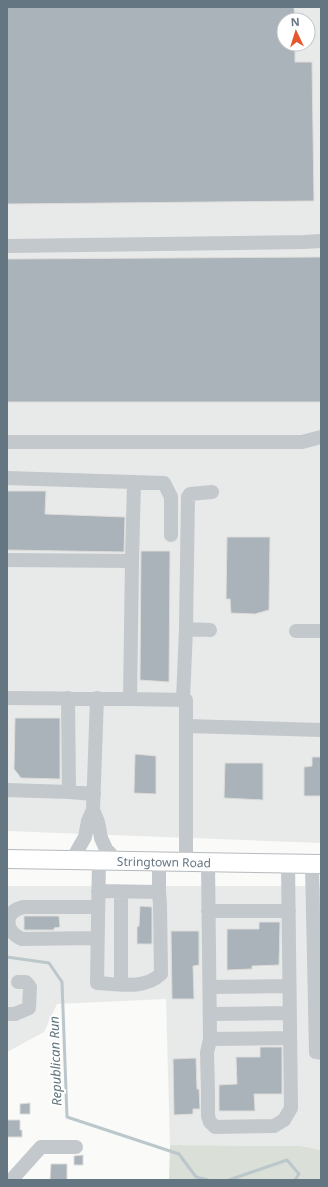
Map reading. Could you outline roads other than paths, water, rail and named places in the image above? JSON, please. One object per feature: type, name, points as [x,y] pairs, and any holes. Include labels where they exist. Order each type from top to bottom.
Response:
[{"type":"main road","name":"Stringtown Road","points":[[7,859],[316,864]]},
{"type":"lane","points":[[7,246],[321,241]]},
{"type":"lane","points":[[7,442],[302,442],[321,437]]},
{"type":"lane","points":[[7,478],[164,483],[171,497],[172,535]]},
{"type":"lane","points":[[130,699],[134,482]]},
{"type":"lane","points":[[171,497],[188,497],[190,494],[212,492]]},
{"type":"lane","points":[[183,700],[186,629],[188,497]]},
{"type":"lane","points":[[7,560],[132,561]]},
{"type":"lane","points":[[186,629],[210,630]]},
{"type":"lane","points":[[296,631],[321,631]]},
{"type":"lane","points":[[7,698],[186,700],[186,862]]},
{"type":"lane","points":[[68,698],[69,792]]},
{"type":"lane","points":[[72,860],[85,837],[88,821],[93,810],[97,698]]},
{"type":"lane","points":[[186,726],[321,730]]},
{"type":"lane","points":[[7,790],[94,794]]},
{"type":"lane","points":[[93,810],[98,822],[101,838],[106,849],[117,861]]},
{"type":"lane","points":[[99,860],[97,984],[139,985],[156,978],[161,974],[159,861]]},
{"type":"lane","points":[[208,862],[210,987],[210,1039],[207,1053],[208,1116],[210,1122],[215,1127],[274,1126],[284,1120],[291,1108],[288,863]]},
{"type":"lane","points":[[316,864],[318,1029],[316,1052],[321,1052]]},
{"type":"lane","points":[[98,891],[159,892]]},
{"type":"lane","points":[[121,892],[121,984]]},
{"type":"lane","points":[[97,938],[22,939],[14,936],[10,930],[8,922],[10,914],[16,908],[98,907]]},
{"type":"lane","points":[[208,911],[289,911]]},
{"type":"lane","points":[[7,1014],[15,1014],[29,1008],[30,987],[26,982],[18,982]]},
{"type":"lane","points":[[210,987],[290,986]]},
{"type":"lane","points":[[210,1014],[290,1013]]},
{"type":"lane","points":[[210,1039],[290,1038]]},
{"type":"lane","points":[[12,1176],[41,1147],[76,1147]]},
{"type":"waterway","name":"Republican Run","points":[[7,957],[49,963],[62,982],[67,1117],[179,1154],[196,1177],[208,1180]]},
{"type":"waterway","name":"Republican Run","points":[[229,1180],[287,1160],[299,1174],[295,1180]]}]
